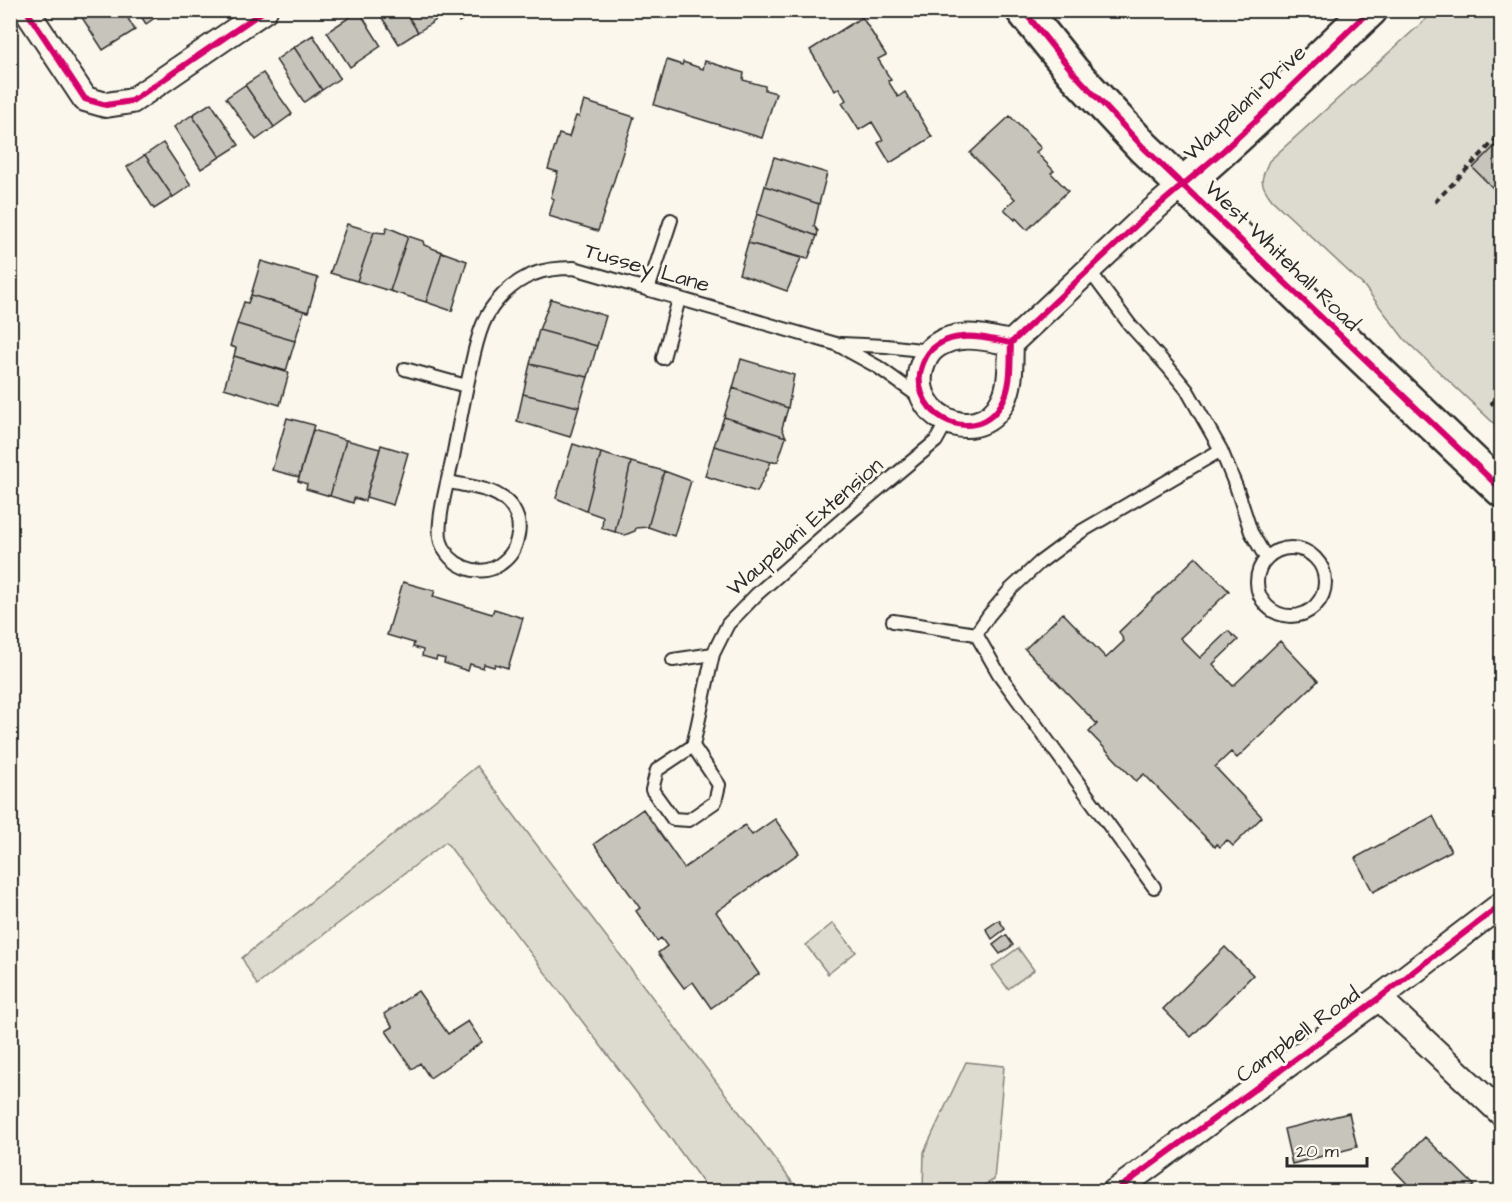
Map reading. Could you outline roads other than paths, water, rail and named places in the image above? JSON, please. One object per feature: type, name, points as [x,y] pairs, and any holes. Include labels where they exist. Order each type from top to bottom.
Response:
[{"type":"main road","name":"West Whitehall Road","points":[[1023,10],[1073,72],[1143,147],[1502,490]]},
{"type":"main road","name":"Waupelani Drive","points":[[1182,185],[1267,110],[1370,10]]},
{"type":"street","points":[[26,10],[85,99],[106,105],[132,101],[265,10]]},
{"type":"street","name":"Waupelani Drive","points":[[1011,342],[1182,185]]},
{"type":"street","points":[[960,337],[1011,342],[1008,385],[1004,400],[988,419],[976,424],[965,425],[941,419],[932,411],[920,389],[923,362],[929,351],[949,339],[960,337]]},
{"type":"street","name":"Campbell Road","points":[[1114,1191],[1379,998],[1502,904]]},
{"type":"street","points":[[1379,998],[1502,1114]]},
{"type":"lane","points":[[648,290],[670,220]]},
{"type":"lane","name":"Tussey Lane","points":[[448,482],[498,494],[509,503],[517,516],[520,530],[515,549],[497,566],[484,570],[470,569],[455,563],[446,553],[440,540],[439,522],[466,386],[484,321],[495,303],[505,292],[534,274],[560,268],[574,268],[836,344],[878,366],[925,401]]},
{"type":"lane","points":[[1089,270],[1130,325],[1187,390],[1221,450],[1251,532],[1266,558]]},
{"type":"lane","points":[[663,358],[679,299]]},
{"type":"lane","name":"Tussey Lane","points":[[836,344],[929,351]]},
{"type":"lane","points":[[405,369],[466,386]]},
{"type":"lane","name":"Waupelani Extension","points":[[693,746],[713,654],[728,624],[757,594],[845,516],[936,441],[947,421]]},
{"type":"lane","points":[[976,634],[1011,589],[1039,563],[1090,526],[1221,450]]},
{"type":"lane","points":[[1286,548],[1298,549],[1317,560],[1326,581],[1319,602],[1311,610],[1290,617],[1279,615],[1269,609],[1261,600],[1257,590],[1260,568],[1266,558],[1286,548]]},
{"type":"lane","points":[[893,621],[976,634]]},
{"type":"lane","points":[[976,634],[999,674],[1155,887]]},
{"type":"lane","points":[[673,660],[713,654]]},
{"type":"lane","points":[[693,746],[719,784],[715,802],[688,820],[673,819],[652,789],[657,770],[693,746]]}]
